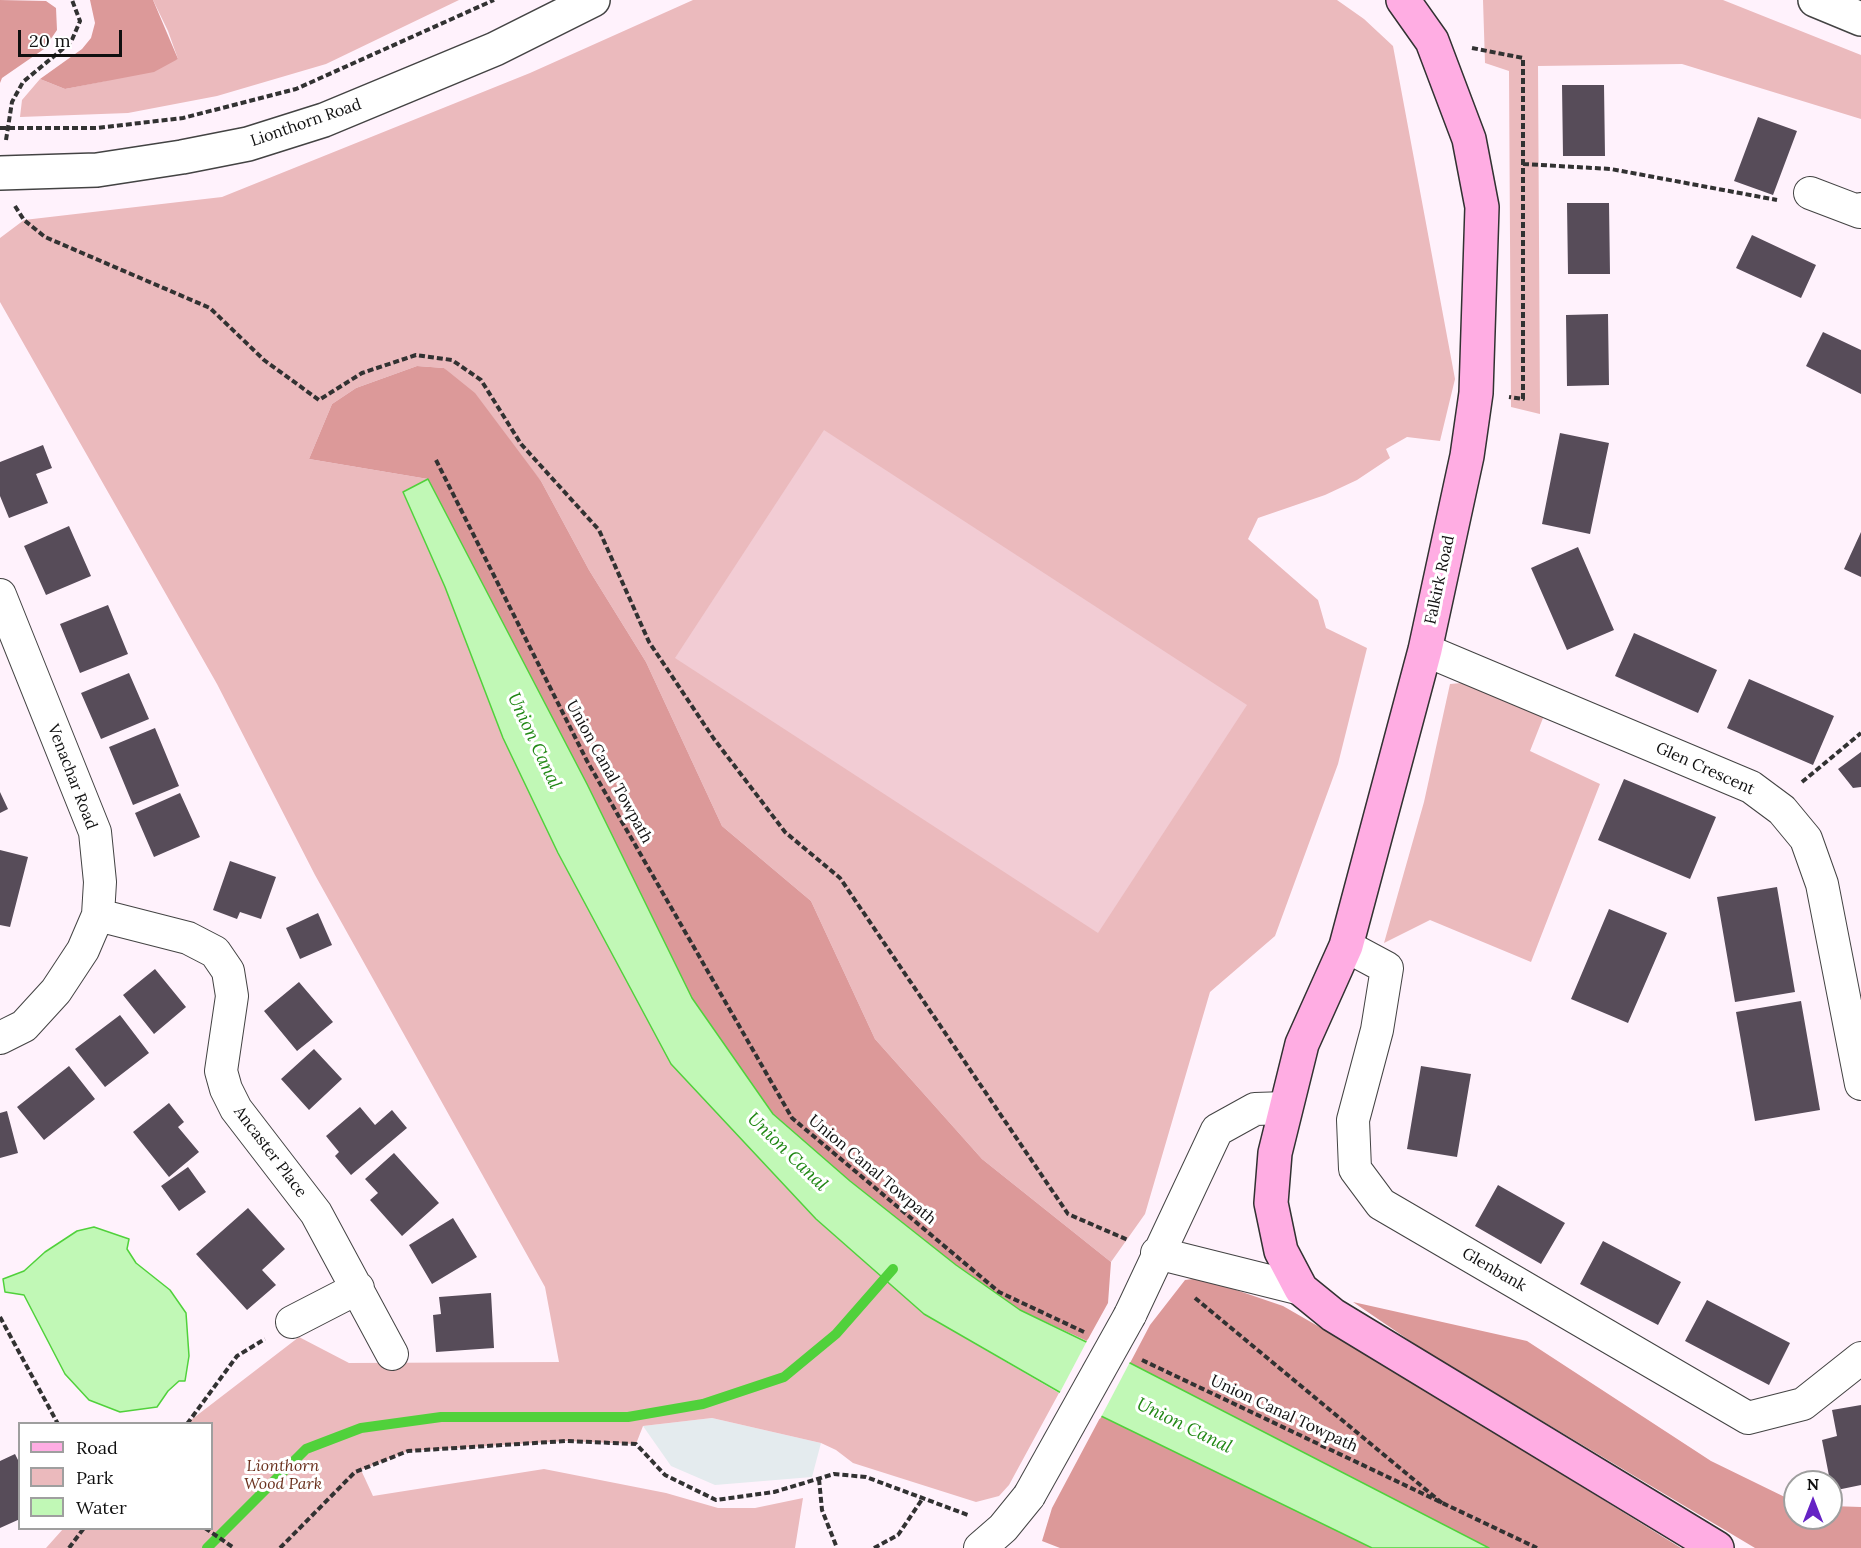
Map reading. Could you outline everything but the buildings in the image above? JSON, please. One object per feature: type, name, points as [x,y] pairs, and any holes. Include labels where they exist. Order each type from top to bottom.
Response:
[{"type":"main road","name":"Falkirk Road","points":[[1301,1289],[1281,1251],[1271,1203],[1275,1153],[1302,1044],[1346,946],[1425,650],[1467,456],[1476,393],[1482,207],[1469,139],[1432,41],[1403,0]]},
{"type":"main road","name":"Falkirk Road","points":[[1432,0],[1432,41]]},
{"type":"main road","points":[[1301,1289],[1333,1315],[1717,1548]]},
{"type":"street","name":"Lionthorn Road","points":[[2,173],[97,170],[248,144],[324,120],[495,49],[593,0]]},
{"type":"street","points":[[1815,0],[1861,20]]},
{"type":"street","points":[[1799,198],[1861,212]]},
{"type":"street","name":"Venachar Road","points":[[0,1038],[24,1026],[56,992],[83,950],[98,915],[100,882],[95,832],[1,598]]},
{"type":"street","name":"Glen Crescent","points":[[1425,650],[1751,787],[1782,810],[1806,839],[1822,885],[1861,1084]]},
{"type":"street","name":"Ancaster Place","points":[[98,915],[188,938],[215,952],[228,971],[232,996],[221,1071],[226,1089],[236,1109],[316,1213],[392,1354]]},
{"type":"street","name":"Glenbank","points":[[1346,946],[1387,968],[1377,1030],[1353,1120],[1355,1169],[1381,1204],[1748,1418],[1803,1404],[1861,1358]]},
{"type":"street","points":[[980,1548],[1003,1528],[1029,1496],[1130,1315],[1157,1253],[1217,1130],[1255,1109],[1286,1108]]},
{"type":"street","points":[[1157,1253],[1301,1289]]},
{"type":"street","points":[[292,1322],[358,1288]]},
{"type":"path","points":[[72,0],[80,21],[71,42],[23,82],[12,102],[6,128],[2,173],[13,201],[24,220],[45,237],[210,308],[264,360],[319,400],[362,373],[416,355],[452,360],[482,380],[521,444],[600,530],[650,642],[714,739],[785,832],[840,878],[1068,1214],[1157,1253],[1185,1290],[1442,1503]]},
{"type":"path","points":[[0,128],[97,128],[183,118],[296,89],[494,0]]},
{"type":"path","points":[[1523,164],[1611,169],[1799,198]]},
{"type":"path","name":"Union Canal Towpath","points":[[436,460],[587,761],[792,1118],[999,1292],[1085,1333]]},
{"type":"path","points":[[1782,810],[1799,784],[1861,733]]},
{"type":"path","points":[[0,1317],[57,1422]]},
{"type":"path","points":[[188,1422],[237,1356],[292,1322]]},
{"type":"path","name":"Union Canal Towpath","points":[[1139,1359],[1537,1548]]},
{"type":"path","points":[[280,1548],[355,1472],[408,1451],[566,1442],[636,1444],[665,1475],[716,1500],[774,1492],[834,1474],[866,1477],[1003,1528]]},
{"type":"path","points":[[819,1479],[822,1510],[837,1548]]},
{"type":"path","points":[[874,1548],[898,1535],[923,1498]]},
{"type":"path","points":[[69,1548],[82,1530]]},
{"type":"path","points":[[208,1530],[234,1548]]},
{"type":"shaded area","points":[[0,0],[46,1],[56,8],[57,30],[44,49],[2,78],[0,83]]},
{"type":"shaded area","points":[[90,0],[153,0],[178,59],[154,72],[65,89],[40,79],[82,49],[91,38],[95,23]]},
{"type":"shaded area","points":[[417,366],[444,368],[475,393],[541,481],[589,570],[646,662],[722,826],[811,901],[875,1039],[982,1159],[1111,1262],[1108,1303],[1087,1341],[1020,1310],[956,1265],[850,1181],[773,1114],[692,998],[587,784],[428,479],[309,459],[332,404],[356,388]]},
{"type":"shaded area","points":[[824,430],[1247,705],[1098,933],[675,658]]},
{"type":"shaded area","points":[[1201,1278],[1283,1306],[1382,1363],[1681,1548],[1489,1548],[1130,1363],[1150,1325],[1185,1280]]},
{"type":"shaded area","points":[[1353,1302],[1527,1341],[1711,1461],[1783,1496],[1783,1530],[1843,1530],[1843,1506],[1861,1507],[1861,1548],[1755,1548],[1425,1351]]},
{"type":"shaded area","points":[[1101,1416],[1372,1548],[1060,1548],[1042,1541],[1052,1508]]},
{"type":"shaded area","points":[[712,1418],[821,1443],[812,1477],[715,1485],[671,1466],[643,1426]]},
{"type":"green space","points":[[153,0],[459,0],[326,64],[217,96],[128,113],[20,117],[22,100],[40,79],[65,89],[105,81],[178,59]]},
{"type":"green space","name":"Lionthorn Wood Park","points":[[693,0],[1337,0],[1364,19],[1393,46],[1455,379],[1440,441],[1407,437],[1386,449],[1390,458],[1357,480],[1325,495],[1258,518],[1248,539],[1318,600],[1326,628],[1367,648],[1338,764],[1275,936],[1210,992],[1145,1214],[1111,1262],[982,1159],[875,1039],[811,901],[722,826],[646,662],[589,570],[541,481],[444,368],[417,366],[356,388],[332,404],[309,459],[428,479],[403,493],[445,587],[503,738],[558,853],[672,1064],[816,1219],[924,1314],[1059,1393],[1009,1485],[999,1496],[976,1502],[853,1463],[836,1450],[821,1443],[712,1418],[643,1426],[636,1444],[566,1441],[408,1451],[361,1470],[373,1496],[544,1469],[666,1493],[718,1508],[755,1508],[803,1498],[795,1548],[46,1548],[62,1530],[213,1530],[213,1422],[188,1422],[299,1337],[349,1363],[559,1362],[545,1287],[315,875],[217,684],[0,302],[0,238],[24,220],[222,197],[530,73]]},
{"type":"green space","points":[[1483,0],[1723,0],[1861,55],[1861,119],[1682,64],[1538,66],[1540,414],[1511,407],[1509,71],[1485,63]]},
{"type":"green space","points":[[1473,682],[1545,713],[1530,751],[1600,784],[1531,962],[1430,920],[1384,943],[1424,802],[1450,684]]},
{"type":"water","name":"Union Canal","points":[[428,479],[587,784],[692,998],[773,1114],[850,1181],[956,1265],[1020,1310],[1130,1363],[1489,1548],[1372,1548],[1101,1416],[924,1314],[816,1219],[671,1064],[558,853],[503,738],[445,587],[403,492]]},
{"type":"water","points":[[94,1227],[129,1239],[127,1249],[136,1263],[170,1290],[186,1313],[189,1356],[185,1381],[179,1381],[168,1391],[157,1407],[120,1412],[89,1400],[65,1374],[24,1295],[5,1292],[3,1279],[24,1271],[45,1252],[77,1231]]},
{"type":"pier","points":[[1088,1339],[1131,1360],[1100,1419],[1058,1396]]},
{"type":"waterway","points":[[207,1548],[306,1449],[361,1428],[441,1417],[628,1417],[703,1404],[784,1377],[836,1334],[893,1269]]}]
